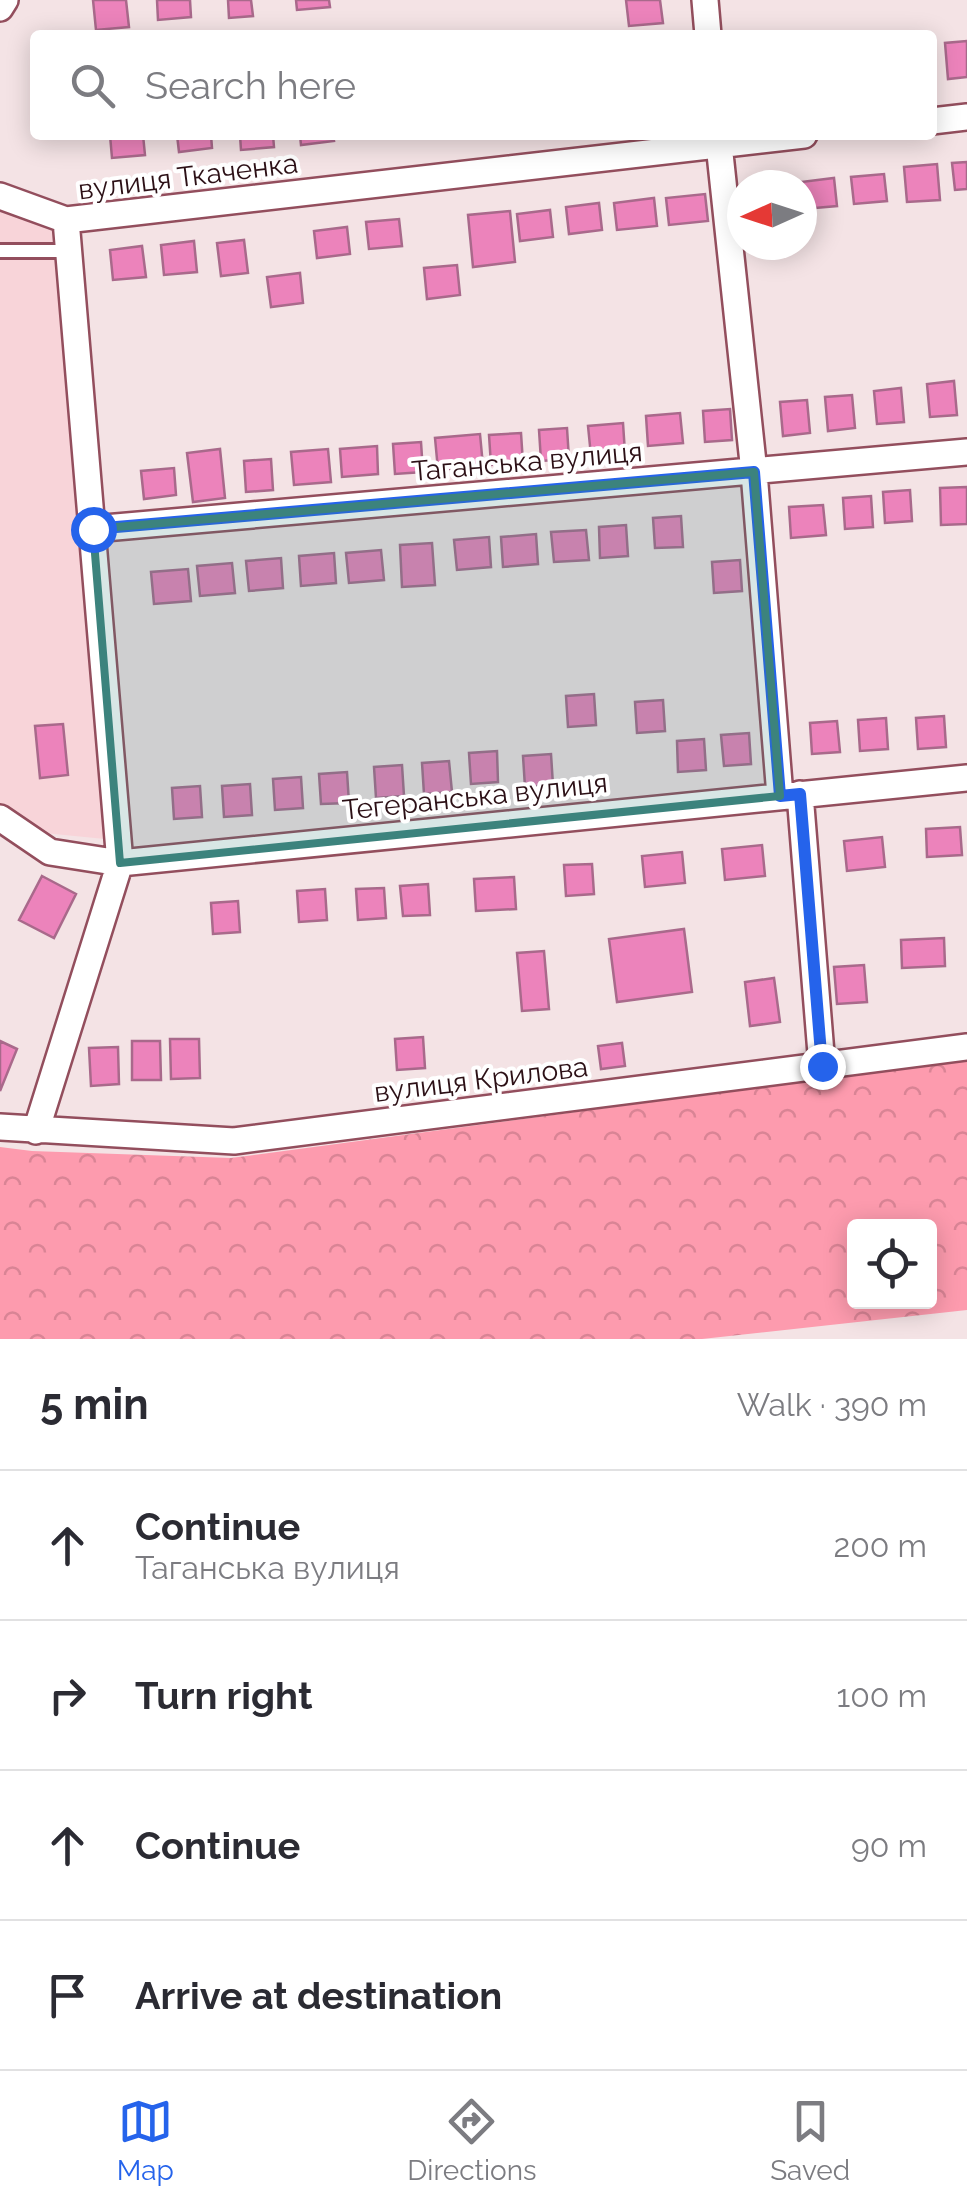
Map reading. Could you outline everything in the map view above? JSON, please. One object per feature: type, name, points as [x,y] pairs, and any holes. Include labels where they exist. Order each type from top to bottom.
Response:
[{"type":"street","points":[[0,8],[6,0]]},
{"type":"street","points":[[705,0],[708,30]]},
{"type":"street","points":[[937,120],[967,117]]},
{"type":"street","points":[[718,140],[822,1066]]},
{"type":"street","name":"вулиця Ткаченка","points":[[0,196],[66,220],[718,140]]},
{"type":"street","points":[[36,1130],[120,862],[66,220]]},
{"type":"street","name":"Таганська вулиця","points":[[93,529],[967,452]]},
{"type":"street","name":"Тегеранська вулиця","points":[[0,818],[50,852],[120,862],[967,778]]},
{"type":"street","name":"вулиця Крилова","points":[[0,1127],[234,1140],[967,1047]]},
{"type":"lane","points":[[0,251],[70,251]]},
{"type":"highlighted area","points":[[754,472],[780,796],[120,863],[93,529]]},
{"type":"shaded area","points":[[0,204],[54,232],[105,839],[44,833],[0,803]]},
{"type":"green space","points":[[967,1060],[967,1310],[702,1339],[0,1339],[0,1147],[231,1158]]},
{"type":"building","points":[[93,0],[126,0],[129,27],[96,30]]},
{"type":"building","points":[[157,0],[190,0],[191,17],[158,20]]},
{"type":"building","points":[[228,0],[251,0],[253,16],[229,18]]},
{"type":"building","points":[[296,0],[329,0],[330,7],[297,10]]},
{"type":"building","points":[[626,0],[660,0],[663,23],[629,26]]},
{"type":"building","points":[[967,41],[967,77],[948,79],[945,43]]},
{"type":"building","points":[[110,140],[144,140],[145,155],[112,158]]},
{"type":"building","points":[[178,140],[211,140],[212,148],[179,152]]},
{"type":"building","points":[[240,140],[273,140],[274,147],[241,150]]},
{"type":"building","points":[[300,140],[334,141],[301,145]]},
{"type":"building","points":[[967,162],[967,189],[955,190],[952,163]]},
{"type":"building","points":[[937,164],[940,200],[907,202],[904,167]]},
{"type":"building","points":[[884,174],[887,201],[854,204],[851,177]]},
{"type":"building","points":[[834,178],[837,206],[817,208],[817,180]]},
{"type":"building","points":[[705,194],[708,221],[669,225],[666,198]]},
{"type":"building","points":[[654,198],[657,226],[617,230],[614,203]]},
{"type":"building","points":[[599,203],[602,230],[569,234],[566,207]]},
{"type":"building","points":[[550,210],[553,237],[520,241],[517,214]]},
{"type":"building","points":[[510,211],[515,262],[473,267],[468,215]]},
{"type":"building","points":[[399,219],[402,246],[369,249],[366,222]]},
{"type":"building","points":[[347,227],[350,254],[317,258],[314,231]]},
{"type":"building","points":[[244,240],[248,273],[221,276],[217,243]]},
{"type":"building","points":[[194,241],[197,272],[164,275],[161,245]]},
{"type":"building","points":[[142,246],[146,277],[113,280],[110,250]]},
{"type":"building","points":[[457,265],[460,295],[427,299],[424,268]]},
{"type":"building","points":[[300,273],[303,303],[271,307],[267,277]]},
{"type":"building","points":[[954,381],[957,415],[930,417],[927,384]]},
{"type":"building","points":[[901,388],[904,422],[877,424],[874,391]]},
{"type":"building","points":[[852,395],[855,428],[828,431],[825,397]]},
{"type":"building","points":[[807,400],[810,433],[783,436],[780,402]]},
{"type":"building","points":[[730,409],[732,440],[705,442],[703,411]]},
{"type":"building","points":[[680,413],[683,443],[648,446],[646,416]]},
{"type":"building","points":[[623,423],[625,453],[591,456],[588,426]]},
{"type":"building","points":[[567,428],[569,459],[541,461],[539,430]]},
{"type":"building","points":[[521,433],[523,463],[491,465],[489,435]]},
{"type":"building","points":[[480,434],[483,466],[438,470],[435,438]]},
{"type":"building","points":[[421,442],[423,472],[395,474],[393,444]]},
{"type":"building","points":[[377,446],[378,474],[342,477],[340,449]]},
{"type":"building","points":[[220,449],[225,498],[193,502],[187,453]]},
{"type":"building","points":[[328,449],[331,482],[294,485],[291,452]]},
{"type":"building","points":[[271,459],[273,490],[246,492],[244,461]]},
{"type":"building","points":[[174,468],[176,495],[144,499],[141,471]]},
{"type":"building","points":[[967,487],[967,524],[941,525],[940,488]]},
{"type":"building","points":[[910,490],[912,521],[885,523],[883,492]]},
{"type":"building","points":[[871,496],[873,527],[845,529],[843,498]]},
{"type":"building","points":[[823,505],[826,535],[791,538],[789,507]]},
{"type":"building","points":[[681,516],[683,547],[655,548],[653,518]]},
{"type":"building","points":[[626,525],[628,556],[600,558],[599,527]]},
{"type":"building","points":[[586,530],[589,560],[554,562],[551,532]]},
{"type":"building","points":[[536,534],[538,564],[503,567],[501,537]]},
{"type":"building","points":[[489,537],[491,567],[457,570],[454,540]]},
{"type":"building","points":[[432,543],[435,585],[402,587],[400,545]]},
{"type":"building","points":[[381,550],[384,580],[349,583],[346,553]]},
{"type":"building","points":[[334,553],[336,583],[301,586],[299,556]]},
{"type":"building","points":[[281,558],[283,588],[249,591],[246,561]]},
{"type":"building","points":[[740,560],[742,591],[714,593],[712,562]]},
{"type":"building","points":[[232,563],[235,593],[200,596],[197,566]]},
{"type":"building","points":[[188,569],[191,601],[154,604],[151,572]]},
{"type":"building","points":[[594,694],[596,725],[568,727],[566,696]]},
{"type":"building","points":[[663,700],[665,731],[637,733],[635,702]]},
{"type":"building","points":[[944,716],[946,747],[918,749],[916,718]]},
{"type":"building","points":[[886,718],[888,749],[860,751],[858,720]]},
{"type":"building","points":[[837,721],[840,752],[812,754],[810,723]]},
{"type":"building","points":[[63,724],[68,775],[40,778],[35,726]]},
{"type":"building","points":[[749,733],[751,764],[724,766],[721,735]]},
{"type":"building","points":[[704,739],[706,770],[678,772],[677,741]]},
{"type":"building","points":[[497,751],[498,782],[471,784],[469,753]]},
{"type":"building","points":[[551,754],[553,785],[525,787],[523,756]]},
{"type":"building","points":[[449,761],[452,792],[424,794],[422,763]]},
{"type":"building","points":[[402,765],[404,796],[376,798],[374,767]]},
{"type":"building","points":[[347,772],[349,803],[321,804],[319,774]]},
{"type":"building","points":[[301,777],[303,808],[275,810],[273,779]]},
{"type":"building","points":[[250,784],[252,815],[224,817],[222,786]]},
{"type":"building","points":[[200,786],[202,817],[174,819],[172,788]]},
{"type":"building","points":[[960,827],[962,855],[927,857],[926,829]]},
{"type":"building","points":[[882,837],[885,867],[847,871],[844,841]]},
{"type":"building","points":[[762,845],[765,876],[725,880],[722,849]]},
{"type":"building","points":[[682,852],[685,883],[645,887],[642,856]]},
{"type":"building","points":[[592,864],[594,894],[566,896],[564,865]]},
{"type":"building","points":[[42,876],[76,894],[54,938],[19,920]]},
{"type":"building","points":[[514,877],[516,909],[476,911],[474,879]]},
{"type":"building","points":[[428,884],[430,915],[403,916],[400,886]]},
{"type":"building","points":[[384,888],[386,918],[358,920],[356,889]]},
{"type":"building","points":[[325,889],[327,920],[299,922],[297,891]]},
{"type":"building","points":[[238,901],[240,932],[213,934],[211,903]]},
{"type":"building","points":[[684,929],[692,992],[617,1002],[609,939]]},
{"type":"building","points":[[944,938],[945,966],[902,968],[901,940]]},
{"type":"building","points":[[544,951],[549,1009],[522,1011],[517,953]]},
{"type":"building","points":[[864,965],[867,1002],[837,1004],[834,967]]},
{"type":"building","points":[[774,978],[780,1022],[750,1026],[745,982]]},
{"type":"building","points":[[423,1037],[425,1068],[397,1070],[395,1039]]},
{"type":"building","points":[[170,1039],[199,1039],[200,1078],[171,1079]]},
{"type":"building","points":[[0,1041],[17,1049],[0,1091]]},
{"type":"building","points":[[132,1041],[160,1041],[161,1080],[132,1080]]},
{"type":"building","points":[[622,1043],[625,1066],[601,1069],[598,1046]]},
{"type":"building","points":[[118,1047],[119,1084],[91,1086],[89,1048]]},
{"type":"route","points":[[93,529],[754,472],[780,796],[800,794],[822,1066]]}]
